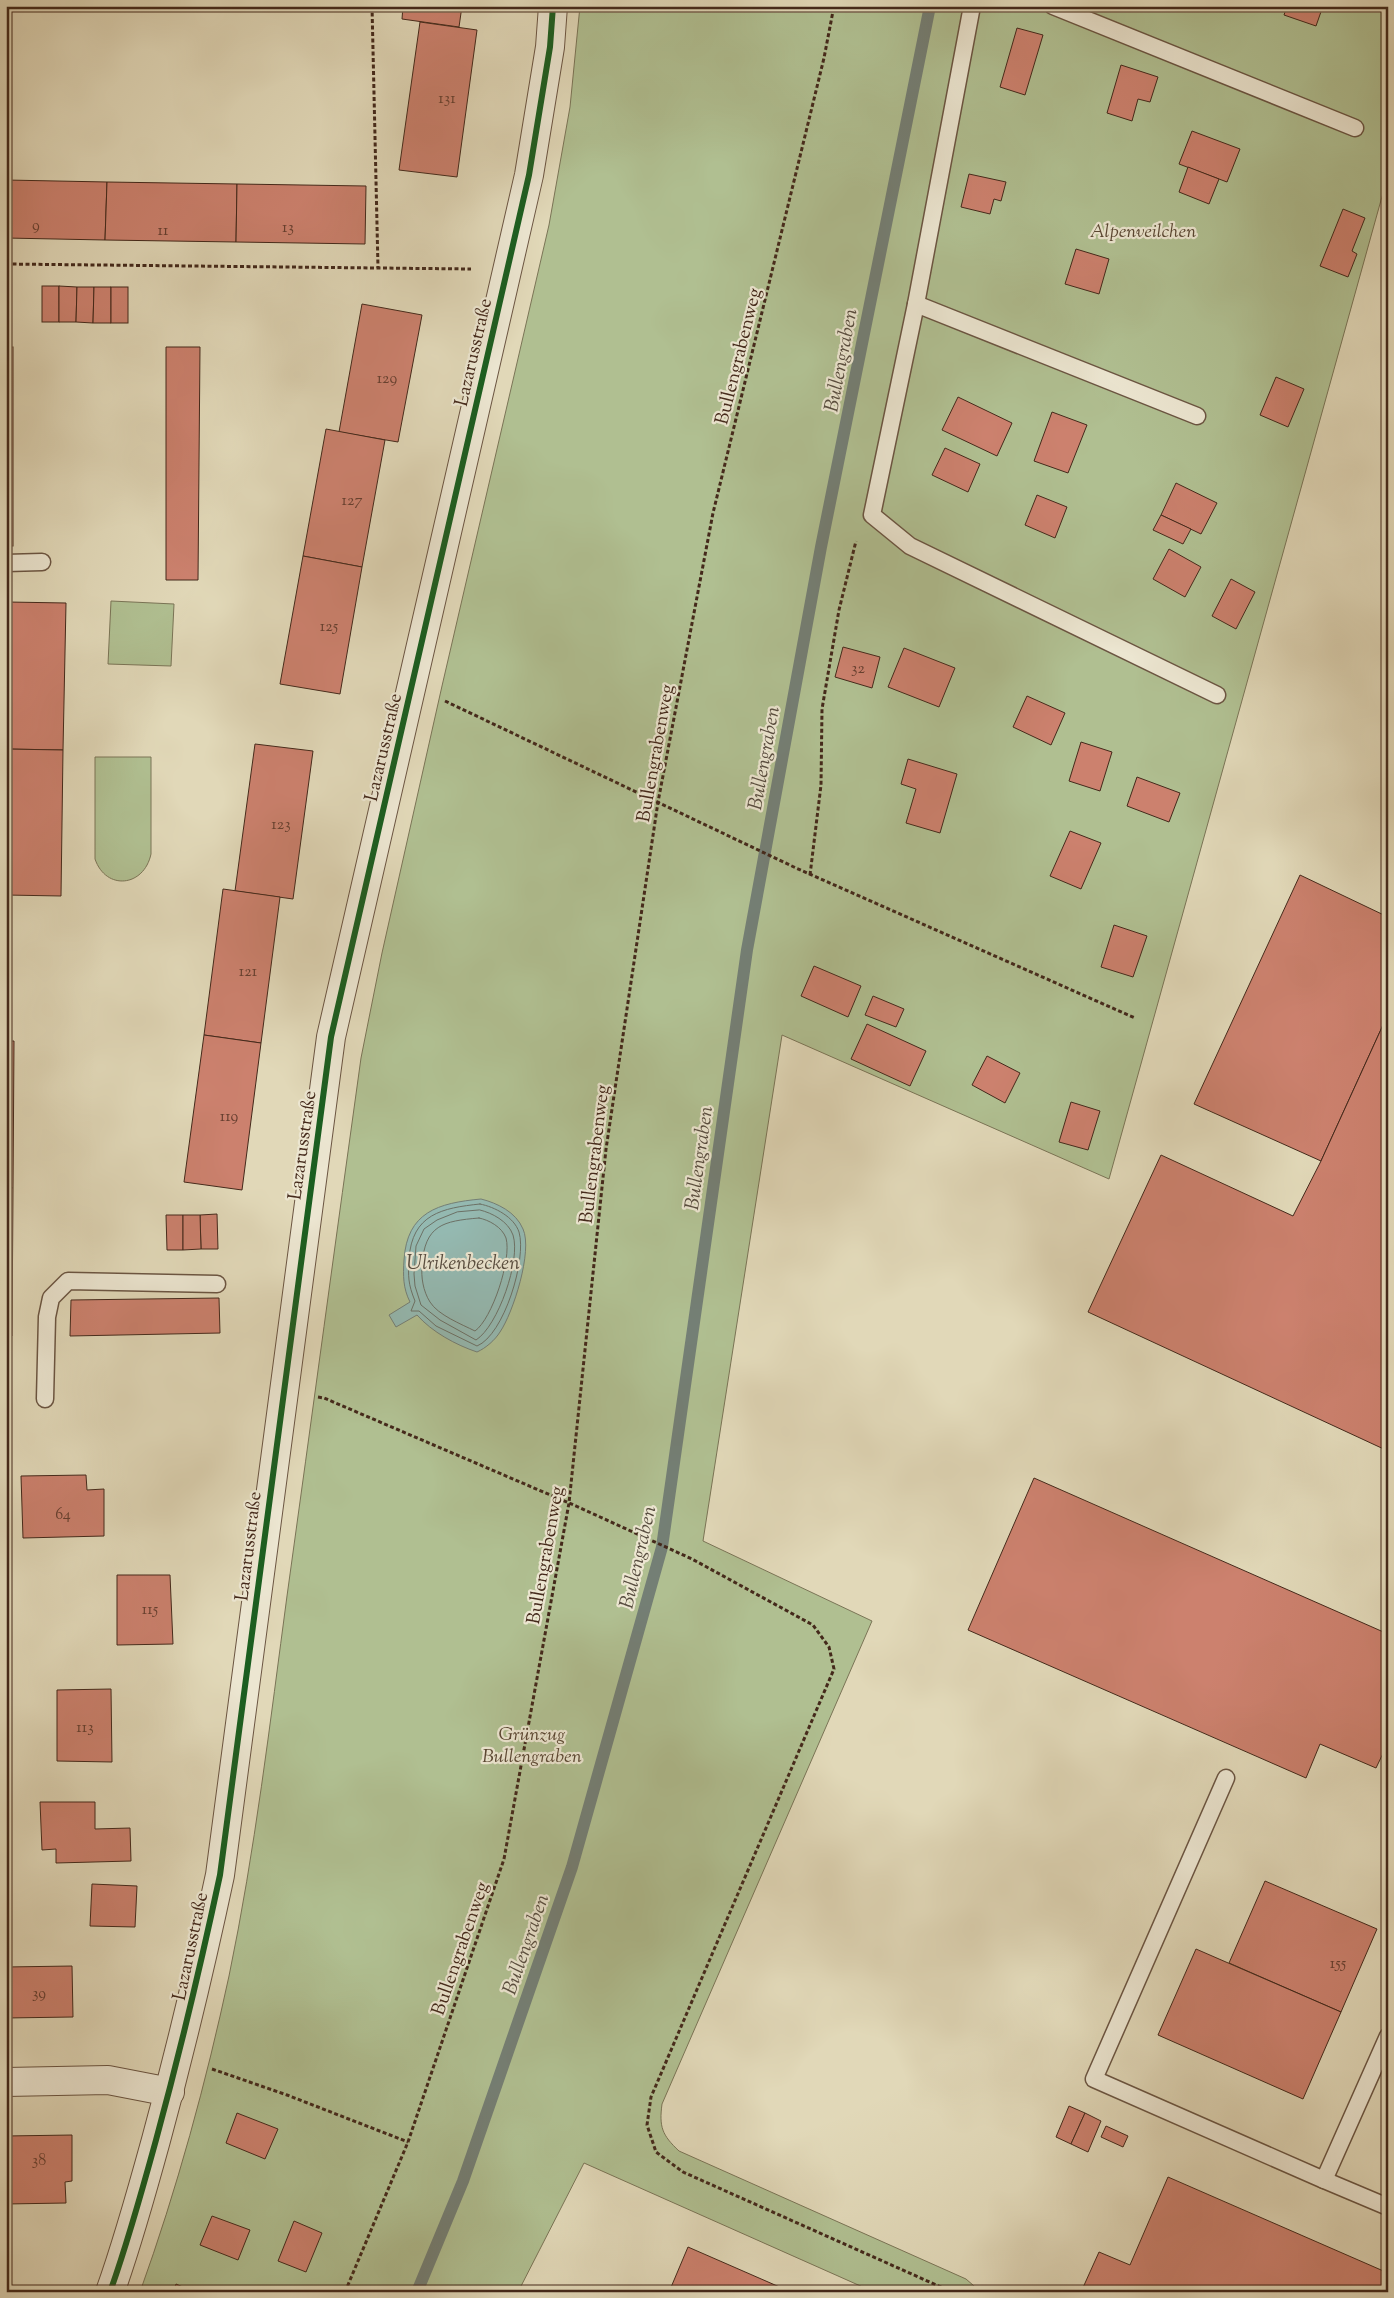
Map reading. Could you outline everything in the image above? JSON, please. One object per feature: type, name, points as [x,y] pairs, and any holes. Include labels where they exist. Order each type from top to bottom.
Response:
[{"type":"street","name":"Lazarusstraße","points":[[110,2292],[130,2236],[170,2092],[195,1993],[220,1875],[282,1394],[331,1038],[529,175],[550,47],[553,6]]},
{"type":"street","points":[[6,2082],[108,2080],[170,2092]]},
{"type":"lane","points":[[972,6],[916,304],[872,515],[910,546],[1217,695]]},
{"type":"lane","points":[[1053,6],[1355,128]]},
{"type":"lane","points":[[916,304],[1197,416]]},
{"type":"lane","points":[[6,563],[42,562]]},
{"type":"lane","points":[[45,1399],[47,1317],[51,1298],[68,1281],[217,1284]]},
{"type":"lane","points":[[1226,1778],[1094,2079],[1388,2207]]},
{"type":"lane","points":[[1324,2180],[1388,2036]]},
{"type":"path","points":[[372,6],[378,268]]},
{"type":"path","points":[[6,264],[479,269]]},
{"type":"path","points":[[810,875],[822,785],[822,709],[839,610],[859,531],[872,515]]},
{"type":"path","points":[[446,702],[810,875],[1135,1018]]},
{"type":"path","points":[[282,1394],[324,1398],[576,1506],[692,1559],[813,1625],[829,1647],[834,1668],[651,2097],[648,2125],[656,2152],[683,2172],[952,2292]]},
{"type":"path","points":[[208,2067],[287,2095],[408,2142]]},
{"type":"green space","name":"Grünzug Bullengraben","points":[[580,6],[1388,6],[1388,175],[1109,1179],[782,1035],[703,1541],[872,1621],[662,2104],[661,2119],[665,2135],[679,2151],[966,2279],[981,2292],[874,2292],[584,2163],[518,2292],[140,2292],[178,2175],[200,2096],[229,1976],[247,1882],[261,1787],[361,1058],[382,953],[442,686],[549,225],[570,107]]},
{"type":"green space","points":[[111,601],[174,604],[171,666],[108,664]]},
{"type":"green space","points":[[95,757],[151,757],[151,854],[147,865],[133,879],[124,881],[107,876],[100,869],[95,859]]},
{"type":"water","name":"Ulrikenbecken","points":[[481,1199],[511,1213],[520,1223],[525,1239],[524,1266],[516,1297],[500,1332],[490,1344],[477,1352],[445,1337],[417,1315],[396,1327],[389,1315],[410,1302],[405,1287],[404,1260],[406,1244],[411,1231],[418,1221],[439,1207],[451,1203]]},
{"type":"building","points":[[403,6],[462,6],[459,27],[402,19]]},
{"type":"building","points":[[1287,6],[1323,6],[1316,26],[1284,15]]},
{"type":"building","points":[[420,22],[477,30],[457,177],[399,170]]},
{"type":"building","points":[[1017,28],[1043,35],[1025,95],[1000,87]]},
{"type":"building","points":[[1121,65],[1158,77],[1150,102],[1138,99],[1132,121],[1107,113]]},
{"type":"building","points":[[1192,131],[1240,149],[1227,182],[1179,164]]},
{"type":"building","points":[[1188,167],[1219,179],[1209,204],[1179,192]]},
{"type":"building","points":[[969,174],[1006,182],[1001,201],[994,199],[990,214],[961,207]]},
{"type":"building","points":[[6,180],[107,182],[105,240],[6,238]]},
{"type":"building","points":[[107,182],[237,184],[236,242],[105,240]]},
{"type":"building","points":[[237,184],[366,186],[365,244],[236,242]]},
{"type":"building","points":[[1343,209],[1365,218],[1352,251],[1357,254],[1348,277],[1320,266]]},
{"type":"building","points":[[1076,249],[1109,259],[1099,294],[1065,284]]},
{"type":"building","points":[[42,286],[59,286],[59,322],[42,322]]},
{"type":"building","points":[[59,286],[77,287],[76,322],[59,322]]},
{"type":"building","points":[[77,287],[94,287],[93,323],[76,322]]},
{"type":"building","points":[[94,287],[111,287],[111,323],[93,323]]},
{"type":"building","points":[[111,287],[128,287],[128,323],[111,323]]},
{"type":"building","points":[[362,304],[422,315],[398,442],[339,432]]},
{"type":"building","points":[[6,347],[13,347],[13,546],[6,546]]},
{"type":"building","points":[[166,347],[200,347],[198,580],[166,580]]},
{"type":"building","points":[[1276,377],[1304,389],[1288,427],[1260,415]]},
{"type":"building","points":[[958,397],[1012,423],[997,456],[942,430]]},
{"type":"building","points":[[1052,412],[1087,425],[1068,473],[1034,461]]},
{"type":"building","points":[[326,429],[385,440],[362,567],[303,556]]},
{"type":"building","points":[[945,448],[980,464],[968,492],[932,475]]},
{"type":"building","points":[[1176,483],[1217,503],[1201,534],[1161,515]]},
{"type":"building","points":[[1037,495],[1067,507],[1055,538],[1025,525]]},
{"type":"building","points":[[1161,515],[1191,529],[1183,544],[1153,530]]},
{"type":"building","points":[[1169,549],[1201,567],[1185,597],[1153,579]]},
{"type":"building","points":[[303,556],[362,567],[340,694],[280,684]]},
{"type":"building","points":[[1231,579],[1255,592],[1236,629],[1212,616]]},
{"type":"building","points":[[8,602],[66,603],[63,750],[6,749]]},
{"type":"building","points":[[843,647],[880,657],[872,688],[835,677]]},
{"type":"building","points":[[904,648],[955,668],[939,707],[888,687]]},
{"type":"building","points":[[1027,696],[1065,713],[1051,745],[1013,727]]},
{"type":"building","points":[[1081,742],[1112,752],[1100,791],[1069,781]]},
{"type":"building","points":[[255,744],[313,751],[293,899],[235,891]]},
{"type":"building","points":[[6,749],[63,750],[61,896],[6,895]]},
{"type":"building","points":[[908,759],[957,774],[940,833],[906,823],[916,789],[901,784]]},
{"type":"building","points":[[1137,777],[1180,793],[1169,822],[1127,806]]},
{"type":"building","points":[[1070,831],[1101,843],[1081,889],[1050,876]]},
{"type":"building","points":[[1300,875],[1388,917],[1388,1014],[1321,1161],[1194,1104]]},
{"type":"building","points":[[223,889],[280,897],[261,1043],[204,1035]]},
{"type":"building","points":[[1114,925],[1147,936],[1133,977],[1101,967]]},
{"type":"building","points":[[814,966],[861,986],[848,1017],[801,996]]},
{"type":"building","points":[[873,996],[904,1009],[896,1027],[865,1015]]},
{"type":"building","points":[[1388,1014],[1388,1451],[1088,1312],[1161,1155],[1293,1216],[1321,1161]]},
{"type":"building","points":[[867,1024],[926,1051],[910,1086],[851,1059]]},
{"type":"building","points":[[204,1035],[261,1043],[242,1190],[184,1182]]},
{"type":"building","points":[[6,1041],[14,1041],[13,1188],[6,1188]]},
{"type":"building","points":[[987,1056],[1020,1073],[1005,1103],[972,1085]]},
{"type":"building","points":[[1071,1102],[1100,1111],[1088,1150],[1059,1142]]},
{"type":"building","points":[[6,1188],[13,1188],[12,1336],[6,1336]]},
{"type":"building","points":[[217,1214],[218,1249],[201,1249],[200,1215]]},
{"type":"building","points":[[166,1215],[183,1215],[183,1250],[167,1250]]},
{"type":"building","points":[[183,1215],[200,1215],[201,1249],[183,1250]]},
{"type":"building","points":[[219,1298],[220,1333],[70,1336],[71,1300]]},
{"type":"building","points":[[86,1475],[87,1490],[104,1489],[104,1536],[23,1538],[21,1476]]},
{"type":"building","points":[[1034,1478],[1388,1634],[1388,1743],[1376,1768],[1320,1744],[1306,1778],[968,1630]]},
{"type":"building","points":[[117,1575],[170,1575],[173,1644],[117,1645]]},
{"type":"building","points":[[111,1689],[112,1762],[57,1761],[57,1690]]},
{"type":"building","points":[[40,1802],[95,1802],[95,1829],[130,1828],[131,1861],[56,1863],[56,1849],[42,1850]]},
{"type":"building","points":[[1265,1881],[1377,1929],[1341,2012],[1229,1963]]},
{"type":"building","points":[[92,1884],[137,1886],[135,1927],[90,1926]]},
{"type":"building","points":[[1196,1949],[1341,2012],[1303,2099],[1158,2035]]},
{"type":"building","points":[[72,1966],[73,2017],[6,2018],[6,1967]]},
{"type":"building","points":[[1069,2106],[1085,2113],[1071,2144],[1056,2137]]},
{"type":"building","points":[[237,2113],[278,2129],[265,2159],[226,2143]]},
{"type":"building","points":[[1085,2113],[1101,2121],[1088,2152],[1071,2144]]},
{"type":"building","points":[[1106,2126],[1128,2136],[1123,2147],[1101,2137]]},
{"type":"building","points":[[72,2135],[72,2181],[65,2182],[66,2203],[6,2204],[6,2136]]},
{"type":"building","points":[[1168,2177],[1388,2273],[1388,2292],[1081,2292],[1099,2252],[1130,2265]]},
{"type":"building","points":[[212,2216],[250,2230],[238,2260],[200,2245]]},
{"type":"building","points":[[294,2221],[322,2233],[306,2272],[278,2261]]},
{"type":"building","points":[[688,2247],[791,2292],[669,2292]]},
{"type":"building","points":[[176,2284],[194,2292],[173,2292]]},
{"type":"waterway","name":"Bullengraben","points":[[417,2292],[463,2181],[572,1867],[662,1547],[747,950],[821,547],[930,6]]},
{"type":"cycle path","points":[[110,2292],[123,2254],[165,2107],[220,1875],[331,1037],[529,175],[550,47],[553,6]]},
{"type":"park label","name":"Alpenveilchen","points":[[1143,230]]}]
